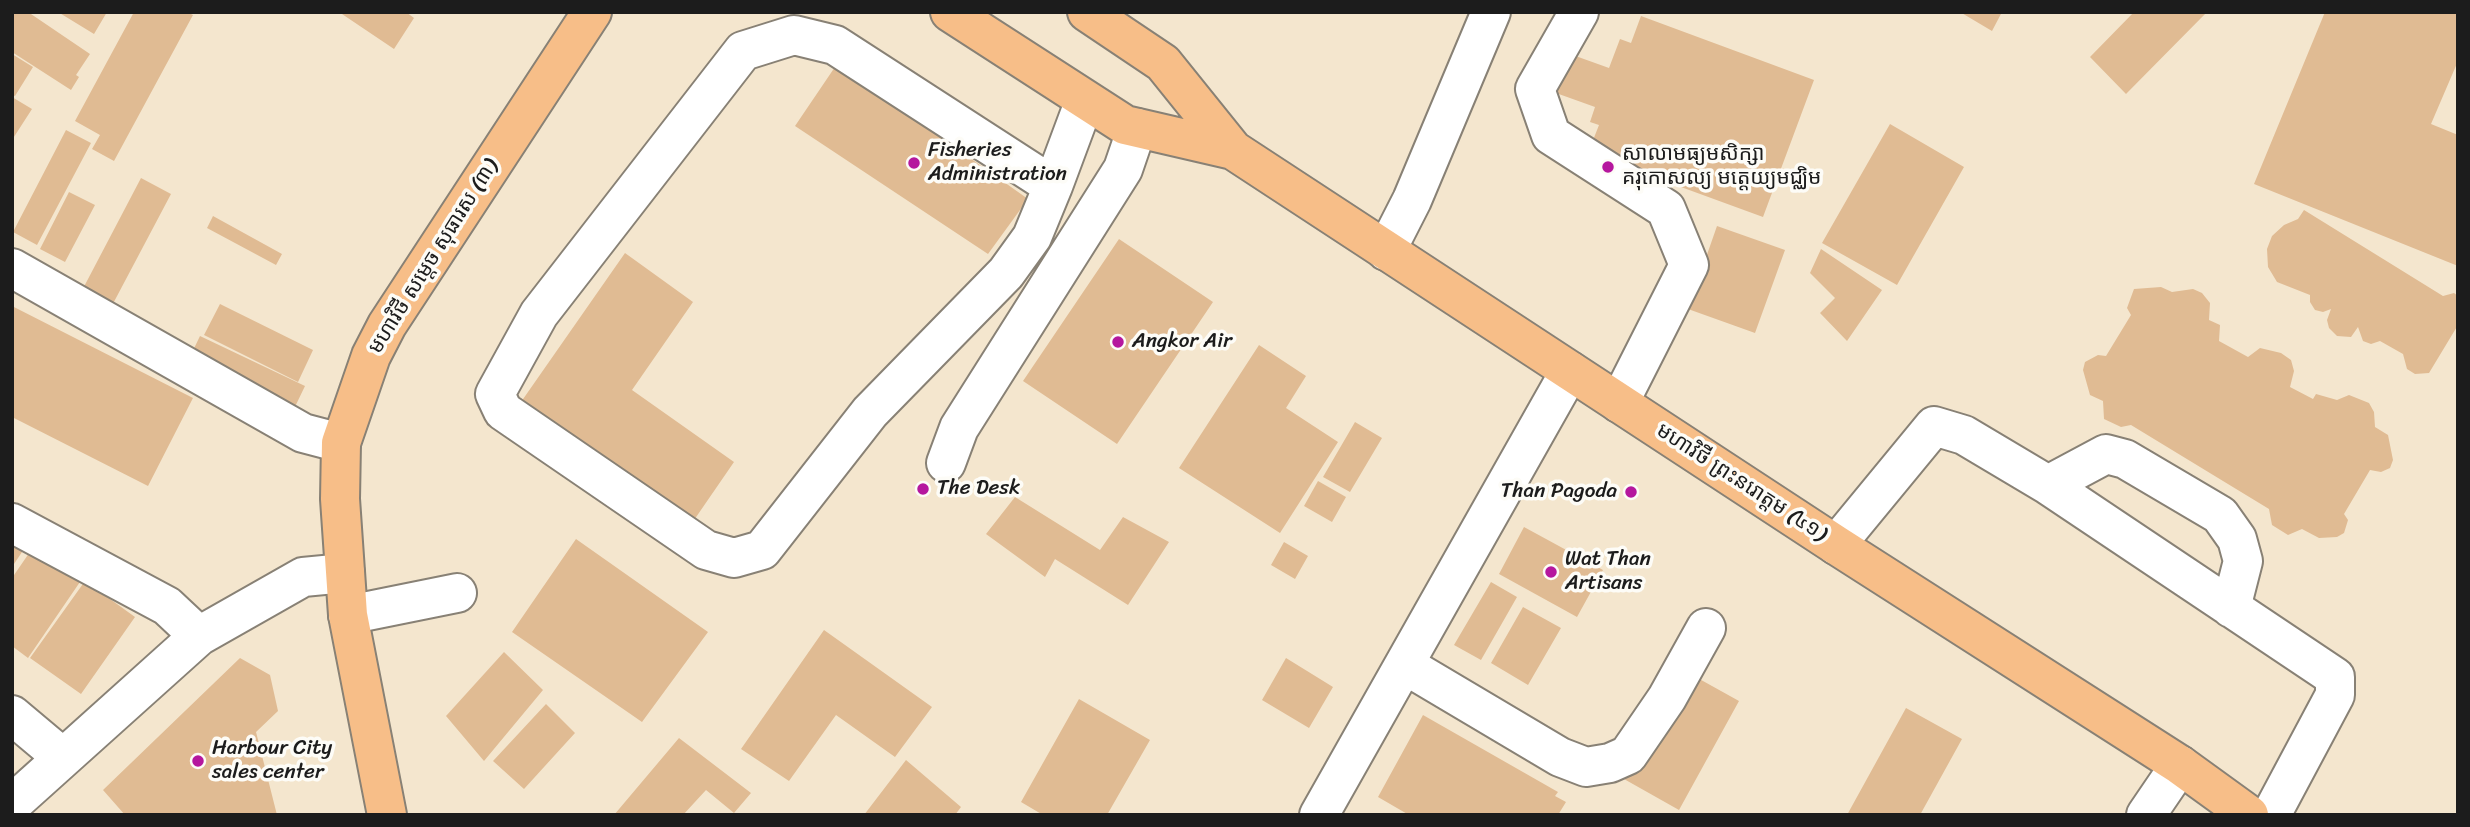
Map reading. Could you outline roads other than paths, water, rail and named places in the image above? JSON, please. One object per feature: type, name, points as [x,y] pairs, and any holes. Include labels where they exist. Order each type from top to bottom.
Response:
[{"type":"main road","name":"មហាវិថី សម្តេច សុធារស (៣)","points":[[387,815],[348,615],[340,499],[341,443],[362,379],[387,325],[592,12]]},
{"type":"main road","name":"មហាវិថី ព្រះនរោត្តម (៤១)","points":[[950,12],[1125,125],[1233,150]]},
{"type":"main road","name":"មហាវិថី ព្រះនរោត្តម (៤១)","points":[[1087,12],[1163,63],[1233,150],[1836,545],[2180,765],[2249,815]]},
{"type":"street","points":[[1386,251],[1412,200],[1491,12]]},
{"type":"street","points":[[1579,12],[1535,89],[1551,135],[1666,209],[1689,265],[1619,403]]},
{"type":"street","points":[[1053,186],[835,45],[794,35],[743,51],[539,314],[495,394],[503,411],[706,550],[734,558],[762,550],[870,412],[1006,273],[1032,237],[1053,186],[1084,100]]},
{"type":"street","points":[[946,463],[958,428],[1123,169],[1137,128]]},
{"type":"street","points":[[12,268],[303,433],[341,443]]},
{"type":"street","points":[[1319,815],[1570,371]]},
{"type":"street","points":[[1836,545],[1934,426],[1964,435],[2048,485],[2335,677],[2335,695],[2330,706],[2271,815]]},
{"type":"street","points":[[2048,485],[2106,454],[2125,459],[2220,515],[2237,539],[2243,561],[2231,608]]},
{"type":"street","points":[[12,523],[167,606],[199,636]]},
{"type":"street","points":[[12,804],[199,636],[303,577],[345,573]]},
{"type":"street","points":[[348,615],[457,593]]},
{"type":"street","points":[[1405,665],[1560,757],[1586,767],[1610,763],[1628,755],[1667,698],[1706,628]]},
{"type":"street","points":[[17,728],[62,757]]},
{"type":"street","points":[[2146,815],[2180,765]]},
{"type":"place","name":"Fisheries Administration","points":[[914,163]]},
{"type":"place","name":"សាលាមធ្យមសិក្សា គរុកោសល្យ មត្តេយ្យមជ្ឈិម","points":[[1608,167]]},
{"type":"place","name":"Angkor Air","points":[[1118,342]]},
{"type":"place","name":"The Desk","points":[[923,489]]},
{"type":"place","name":"Than Pagoda","points":[[1631,492]]},
{"type":"place","name":"Wat Than Artisans","points":[[1551,572]]},
{"type":"place","name":"Harbour City sales center","points":[[198,761]]}]
